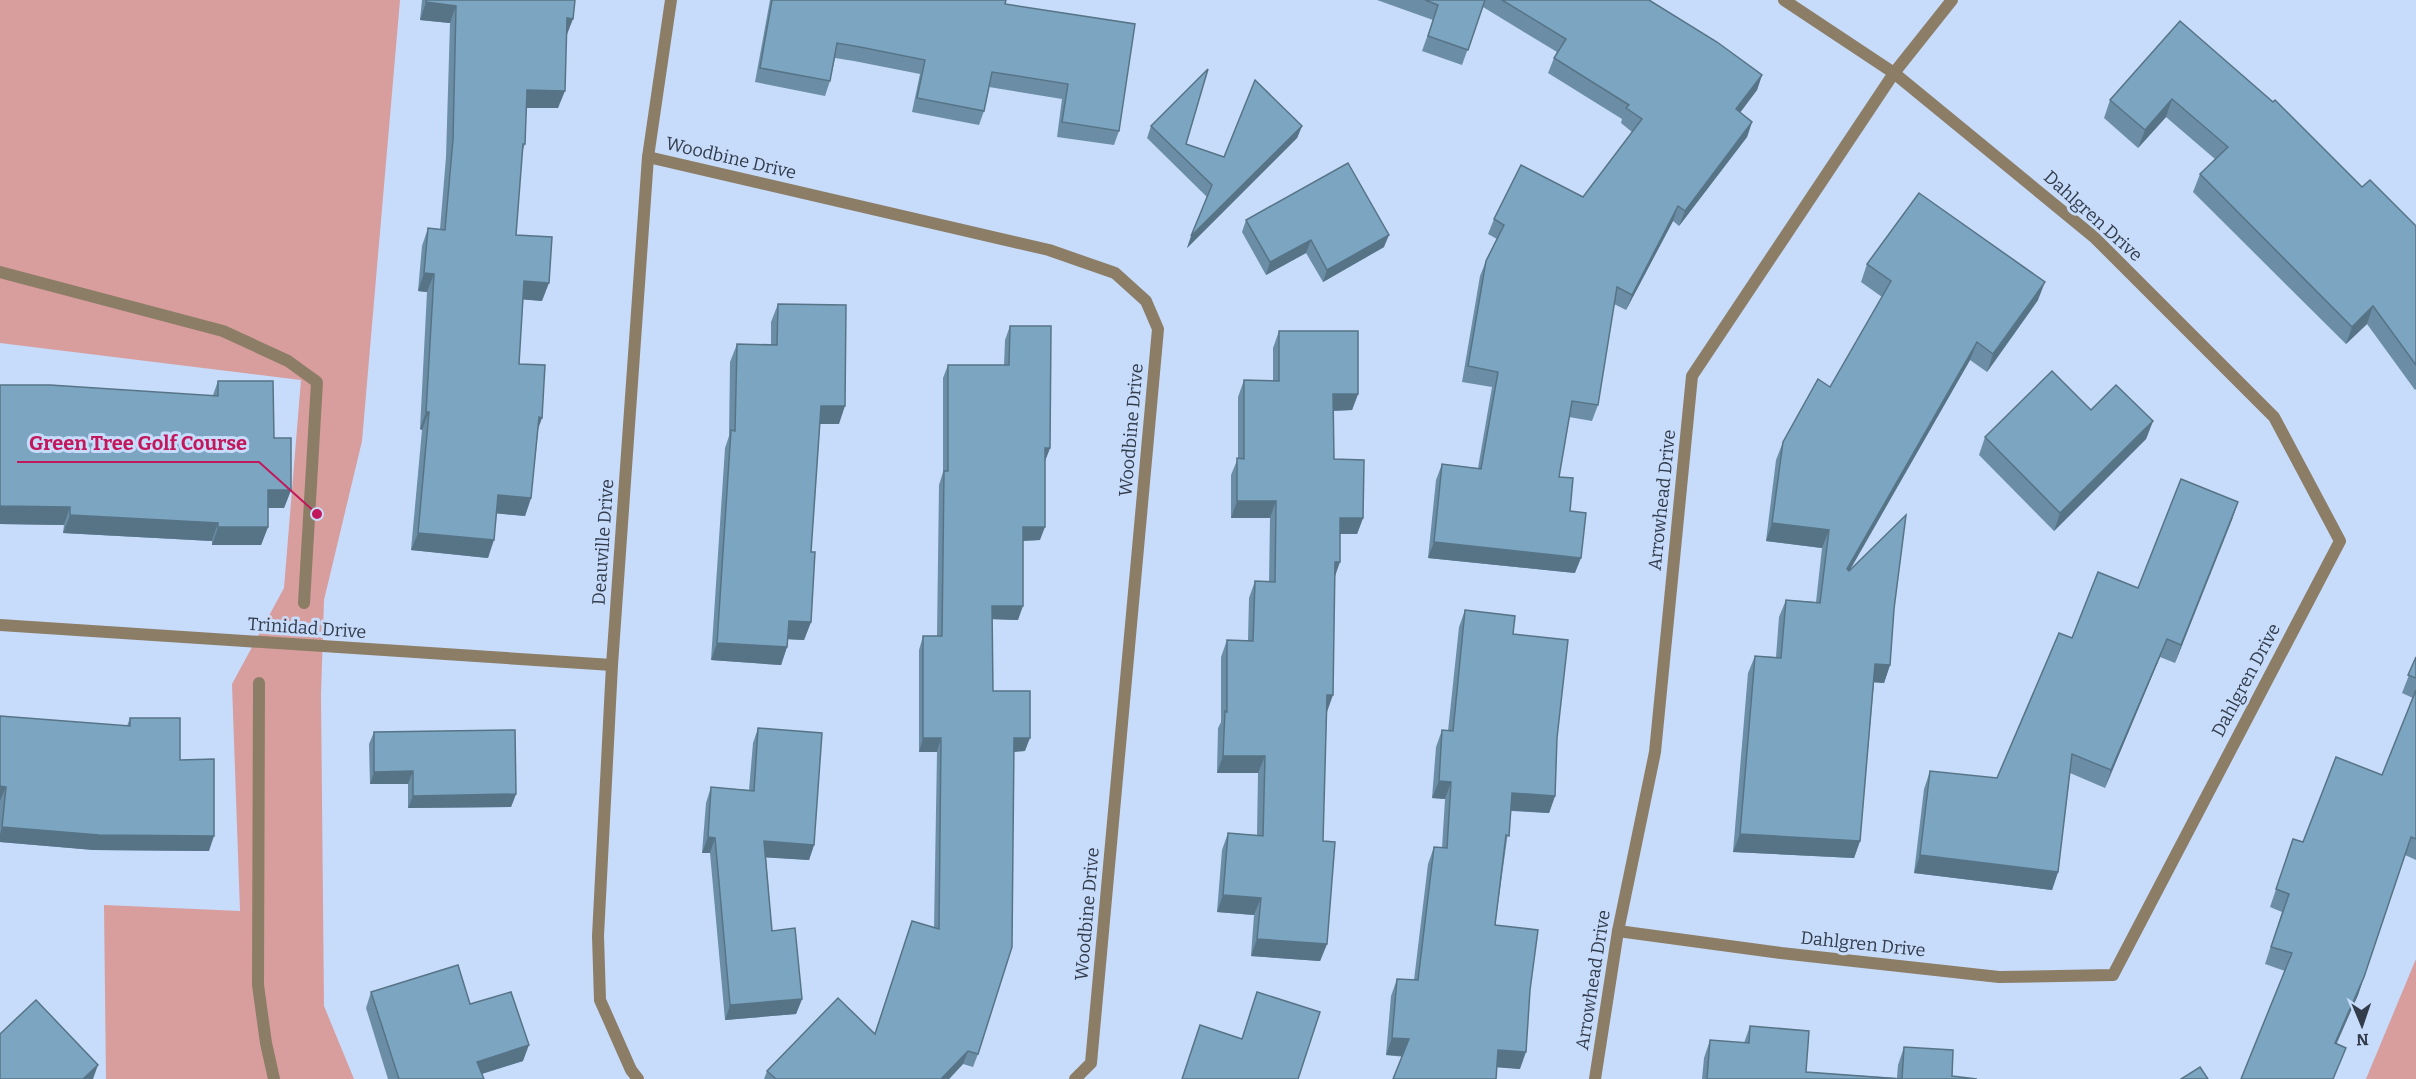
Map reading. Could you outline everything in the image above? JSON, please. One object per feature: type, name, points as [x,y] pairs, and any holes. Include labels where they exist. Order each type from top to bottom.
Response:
[{"type":"street","name":"Deauville Drive","points":[[638,1079],[631,1070],[600,1000],[598,936],[612,665],[648,157],[670,0]]},
{"type":"street","points":[[1784,0],[1894,72]]},
{"type":"street","name":"Arrowhead Drive","points":[[1595,1079],[1618,931],[1655,752],[1692,376],[1894,72],[1952,0]]},
{"type":"street","name":"Dahlgren Drive","points":[[1618,931],[1781,953],[1999,977],[2113,975],[2340,541],[2274,417],[2094,237],[1894,72]]},
{"type":"street","name":"Woodbine Drive","points":[[648,157],[1049,250],[1114,273],[1146,301],[1158,329],[1157,341],[1091,1063],[1075,1079]]},
{"type":"street","points":[[0,272],[223,331],[288,361],[317,382],[304,603]]},
{"type":"street","name":"Trinidad Drive","points":[[0,625],[612,665]]},
{"type":"street","points":[[259,683],[258,984],[266,1044],[274,1079]]},
{"type":"shaded area","points":[[0,0],[400,0],[362,441],[324,600],[321,695],[324,1006],[354,1079],[106,1079],[104,905],[240,911],[232,684],[284,588],[301,380],[0,343]]},
{"type":"shaded area","points":[[2416,959],[2416,1079],[2366,1079]]},
{"type":"building","points":[[426,0],[575,0],[573,19],[567,18],[565,91],[527,90],[525,144],[523,144],[516,235],[552,237],[549,283],[524,281],[519,364],[545,365],[542,418],[539,417],[531,498],[498,495],[494,540],[418,533],[429,412],[426,412],[434,274],[424,273],[428,228],[445,230],[453,139],[456,6],[426,2]]},
{"type":"building","points":[[772,0],[1006,0],[1005,4],[1135,24],[1119,131],[1062,122],[1068,84],[992,72],[984,111],[917,98],[925,60],[860,47],[837,43],[830,81],[760,68]]},
{"type":"building","points":[[1425,0],[1485,0],[1468,50],[1428,36],[1438,5]]},
{"type":"building","points":[[1502,0],[1649,0],[1717,42],[1762,75],[1736,109],[1752,122],[1685,211],[1678,206],[1632,295],[1617,287],[1598,405],[1572,401],[1559,477],[1573,478],[1570,511],[1586,513],[1581,558],[1434,542],[1442,464],[1481,469],[1498,372],[1468,366],[1486,261],[1504,225],[1494,219],[1521,165],[1583,197],[1642,119],[1626,108],[1629,105],[1554,58],[1566,39]]},
{"type":"building","points":[[2180,21],[2273,102],[2275,100],[2362,187],[2370,180],[2416,226],[2416,365],[2373,306],[2352,327],[2200,174],[2228,147],[2172,99],[2145,130],[2110,100]]},
{"type":"building","points":[[1208,69],[1186,144],[1224,157],[1255,80],[1302,126],[1191,236],[1212,185],[1151,126]]},
{"type":"building","points":[[1348,163],[1389,235],[1327,270],[1311,240],[1270,262],[1246,220]]},
{"type":"building","points":[[1919,193],[2045,282],[1993,354],[1977,342],[1847,569],[1849,571],[1906,515],[1894,609],[1890,665],[1875,664],[1860,841],[1740,834],[1755,656],[1781,658],[1786,600],[1820,603],[1829,530],[1772,523],[1783,442],[1818,379],[1830,387],[1891,281],[1867,264]]},
{"type":"building","points":[[778,304],[846,305],[845,406],[821,406],[811,552],[815,552],[811,622],[789,621],[787,647],[717,643],[731,430],[735,431],[737,344],[777,345]]},
{"type":"building","points":[[1010,326],[1051,326],[1050,448],[1045,448],[1045,527],[1023,527],[1023,606],[992,606],[993,691],[1030,691],[1030,738],[1014,738],[1012,947],[978,1054],[968,1051],[941,1079],[776,1079],[767,1071],[838,998],[875,1034],[912,921],[939,929],[941,738],[923,738],[923,636],[942,636],[944,471],[948,471],[948,365],[1009,365]]},
{"type":"building","points":[[1279,331],[1358,331],[1358,394],[1333,394],[1334,459],[1364,460],[1363,518],[1340,518],[1340,562],[1335,562],[1333,695],[1327,695],[1323,841],[1335,842],[1327,944],[1257,939],[1261,898],[1223,895],[1228,833],[1263,836],[1265,756],[1223,756],[1225,711],[1227,712],[1227,640],[1253,641],[1255,581],[1275,582],[1276,501],[1237,501],[1237,458],[1244,459],[1244,380],[1279,381]]},
{"type":"building","points":[[2052,371],[2091,410],[2116,385],[2153,421],[2060,513],[1985,437]]},
{"type":"building","points":[[218,381],[273,381],[274,438],[291,438],[291,490],[268,490],[268,527],[218,527],[218,523],[70,515],[70,507],[0,506],[0,385],[50,385],[218,396]]},
{"type":"building","points":[[2181,479],[2238,502],[2181,645],[2167,639],[2111,770],[2072,754],[2058,872],[1920,855],[1930,771],[1997,778],[2059,633],[2072,638],[2098,572],[2138,588]]},
{"type":"building","points":[[1465,610],[1515,616],[1513,634],[1568,640],[1557,738],[1555,796],[1512,793],[1509,836],[1506,835],[1495,925],[1538,930],[1530,990],[1526,1052],[1498,1050],[1496,1079],[1393,1079],[1409,1039],[1392,1038],[1397,979],[1418,980],[1434,847],[1447,848],[1451,782],[1439,781],[1442,730],[1453,731]]},
{"type":"building","points":[[2416,657],[2416,678],[2408,675]]},
{"type":"building","points":[[2416,690],[2416,839],[2411,837],[2364,977],[2335,1043],[2346,1048],[2333,1079],[2241,1079],[2292,953],[2271,947],[2289,894],[2276,889],[2293,839],[2303,842],[2336,757],[2382,775]]},
{"type":"building","points":[[0,716],[130,726],[130,718],[180,718],[180,760],[214,759],[214,836],[99,835],[2,827],[6,787],[0,786]]},
{"type":"building","points":[[758,728],[822,733],[814,845],[764,841],[772,931],[795,928],[802,999],[730,1005],[715,838],[708,837],[711,787],[754,791]]},
{"type":"building","points":[[515,730],[516,794],[413,796],[413,771],[374,772],[374,732]]},
{"type":"building","points":[[458,965],[470,1004],[511,992],[529,1045],[477,1062],[484,1079],[399,1079],[371,992]]},
{"type":"building","points":[[1257,992],[1320,1012],[1298,1079],[1182,1079],[1200,1025],[1242,1039]]},
{"type":"building","points":[[36,1000],[98,1065],[83,1079],[0,1079],[0,1034]]},
{"type":"building","points":[[1750,1026],[1809,1031],[1806,1072],[1902,1079],[1707,1079],[1710,1040],[1749,1043]]},
{"type":"building","points":[[1904,1047],[1953,1050],[1952,1076],[1977,1079],[1902,1079]]},
{"type":"building","points":[[2200,1067],[2208,1079],[2181,1079]]},
{"type":"place","name":"Green Tree Golf Course","points":[[317,514]]}]
